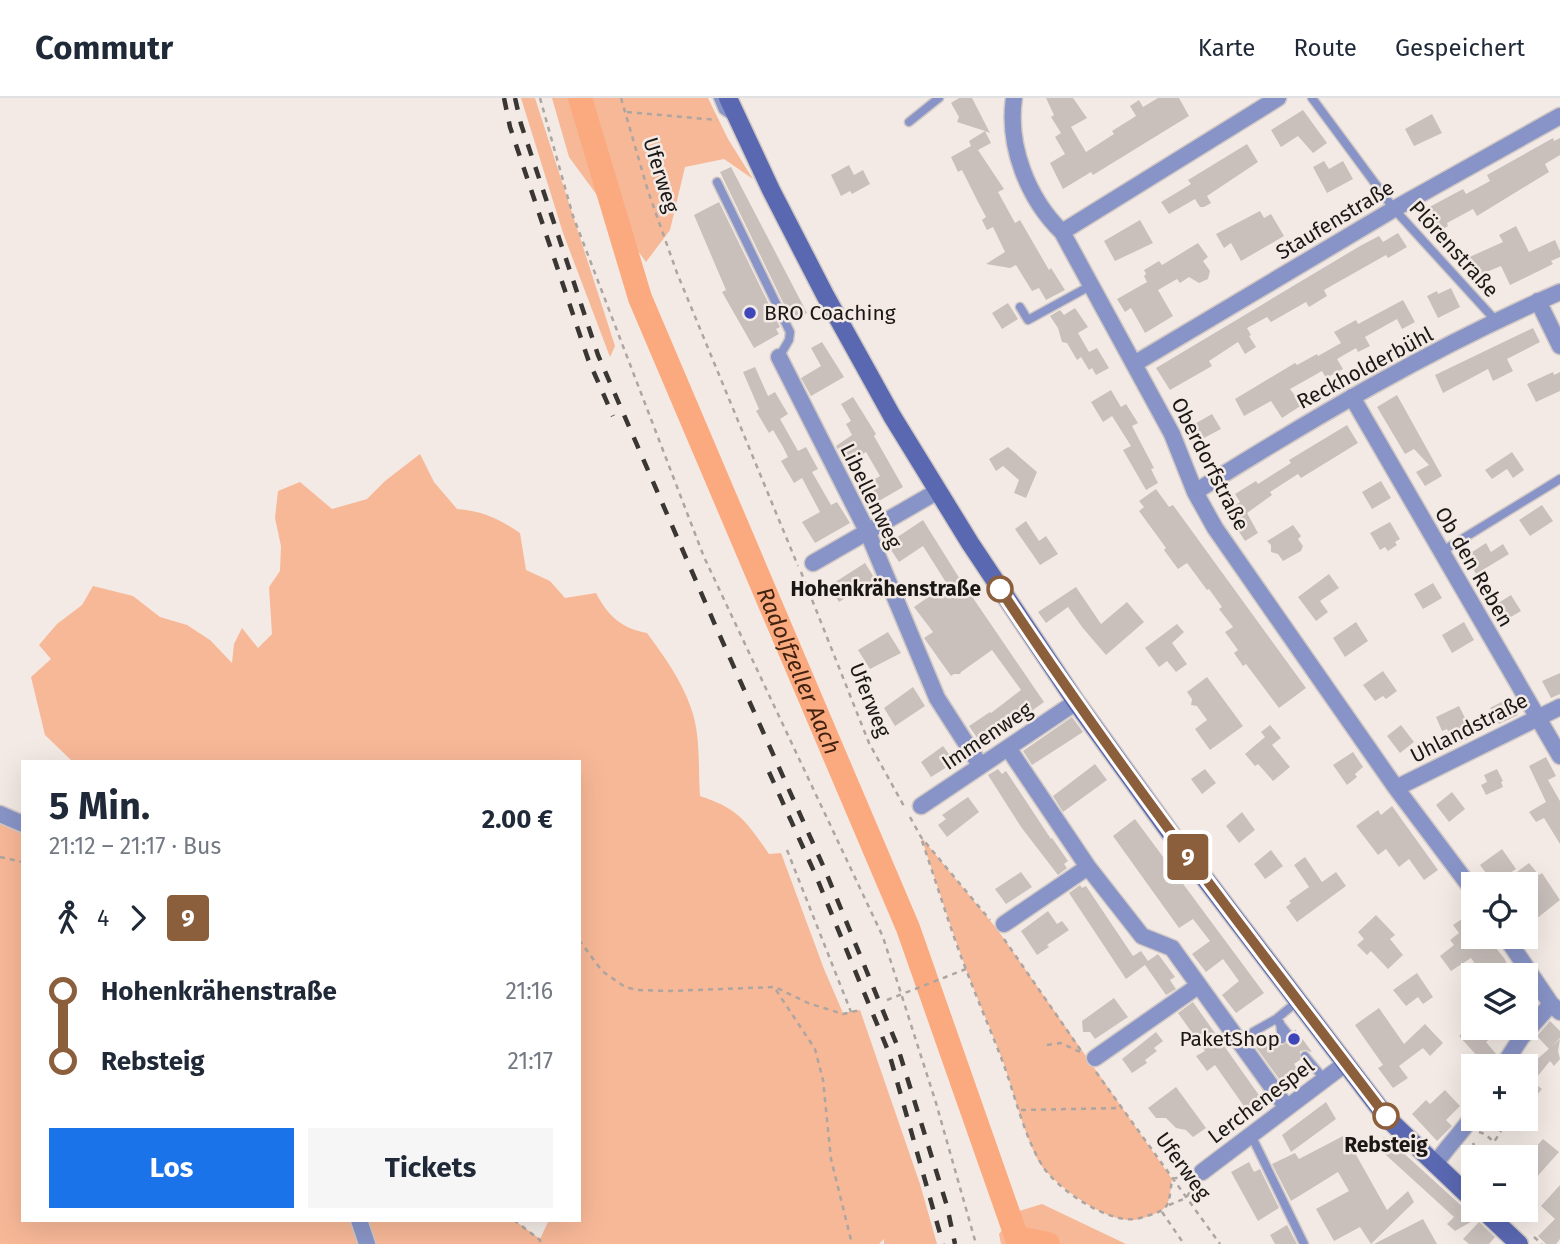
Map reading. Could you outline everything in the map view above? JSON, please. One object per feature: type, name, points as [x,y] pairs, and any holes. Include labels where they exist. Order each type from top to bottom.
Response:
[{"type":"main road","points":[[728,98],[825,296],[892,415],[938,491],[1076,702],[1171,834],[1387,1118],[1461,1189]]},
{"type":"main road","points":[[1496,1222],[1519,1244]]},
{"type":"street","name":"Oberdorfstraße","points":[[1014,98],[1013,131],[1021,170],[1047,217],[1062,232],[1135,363],[1172,434],[1195,492],[1215,528],[1396,788],[1461,875]]},
{"type":"street","points":[[1062,232],[1278,98]]},
{"type":"street","name":"Staufenstraße","points":[[1135,363],[1394,209],[1560,116]]},
{"type":"street","name":"Reckholderbühl","points":[[1195,492],[1315,417],[1560,292]]},
{"type":"street","points":[[1538,301],[1560,346]]},
{"type":"street","name":"Libellenweg","points":[[779,358],[868,533],[937,698],[980,765]]},
{"type":"street","name":"Ob den Reben","points":[[1352,397],[1560,756]]},
{"type":"street","points":[[813,563],[938,491]]},
{"type":"street","name":"Immenweg","points":[[920,806],[1076,702]]},
{"type":"street","name":"Uhlandstraße","points":[[1396,788],[1560,707]]},
{"type":"street","points":[[1008,748],[1088,867],[1142,936],[1172,948],[1287,1108]]},
{"type":"street","points":[[0,814],[21,823]]},
{"type":"street","points":[[1001,930],[1088,867]]},
{"type":"street","points":[[1511,1054],[1521,1038],[1556,1008],[1514,949]]},
{"type":"street","points":[[1091,1061],[1198,986]]},
{"type":"street","name":"Lerchenespel","points":[[1202,1172],[1345,1064]]},
{"type":"street","points":[[1435,1165],[1462,1131]]},
{"type":"street","points":[[360,1222],[367,1244]]},
{"type":"lane","points":[[718,98],[723,110],[738,121]]},
{"type":"lane","points":[[909,122],[939,98]]},
{"type":"lane","name":"Plörenstraße","points":[[1312,98],[1394,209],[1497,322]]},
{"type":"lane","points":[[717,182],[790,332],[789,340],[779,358]]},
{"type":"lane","points":[[1020,307],[1028,320],[1090,286]]},
{"type":"lane","points":[[1441,552],[1560,480]]},
{"type":"lane","points":[[1255,1037],[1253,1032],[1278,1021],[1298,1001]]},
{"type":"lane","points":[[1278,1021],[1285,1036]]},
{"type":"lane","points":[[1302,1059],[1313,1065],[1325,1080]]},
{"type":"lane","points":[[1251,1135],[1304,1244]]},
{"type":"path","points":[[540,98],[573,216],[704,557],[883,937],[936,1103],[976,1244]]},
{"type":"path","name":"Uferweg","points":[[621,98],[648,191],[677,273],[833,649],[869,743],[921,837],[1001,930],[1122,1108],[1220,1244]]},
{"type":"path","points":[[626,112],[738,121]]},
{"type":"path","points":[[921,837],[966,969],[1034,1150],[1043,1167],[1072,1195],[1105,1214],[1135,1220],[1162,1212],[1168,1205],[1186,1198],[1202,1172]]},
{"type":"path","points":[[787,850],[851,1012]]},
{"type":"path","points":[[0,857],[21,862]]},
{"type":"path","points":[[581,943],[602,971],[625,987],[637,990],[775,988],[808,1003],[843,1014],[860,1010]]},
{"type":"path","points":[[887,1000],[966,969]]},
{"type":"path","points":[[775,988],[814,1049],[823,1080],[831,1159],[852,1244]]},
{"type":"path","points":[[1047,1045],[1061,1044],[1091,1061]]},
{"type":"path","points":[[1020,1110],[1122,1108]]},
{"type":"path","points":[[1474,1145],[1475,1134],[1485,1134],[1493,1142],[1501,1131]]},
{"type":"path","points":[[1168,1205],[1172,1179]]},
{"type":"path","points":[[1162,1212],[1184,1244]]},
{"type":"path","points":[[517,1222],[540,1240],[541,1244]]},
{"type":"shaded area","points":[[521,98],[535,98],[615,346],[610,357],[563,233]]},
{"type":"shaded area","points":[[552,98],[708,98],[728,139],[753,179],[724,159],[685,167],[670,230],[646,262],[569,157]]},
{"type":"shaded area","points":[[420,454],[434,482],[457,509],[490,517],[520,533],[526,570],[550,581],[565,598],[596,593],[616,620],[647,633],[683,688],[694,718],[698,740],[700,796],[733,811],[769,854],[781,853],[843,1013],[860,1010],[920,1184],[937,1244],[884,1244],[884,1239],[879,1244],[0,1244],[0,814],[21,823],[21,1222],[517,1222],[540,1239],[548,1222],[581,1222],[581,760],[71,760],[45,735],[31,677],[51,659],[39,645],[57,624],[82,605],[93,586],[133,596],[160,617],[187,625],[210,640],[232,663],[234,644],[242,628],[258,648],[272,634],[269,587],[280,571],[281,546],[275,518],[278,491],[300,482],[332,509],[367,499]]},
{"type":"shaded area","points":[[921,837],[997,929],[1172,1179],[1168,1202],[1162,1210],[1140,1219],[1129,1220],[1102,1212],[1074,1196],[1044,1169],[1038,1160],[966,969]]},
{"type":"shaded area","points":[[1042,1204],[1126,1244],[1001,1244],[999,1234],[1016,1212]]},
{"type":"building","points":[[959,98],[972,98],[990,133],[957,122],[959,117],[951,103]]},
{"type":"building","points":[[1046,98],[1073,98],[1087,118],[1071,127],[1086,152],[1136,116],[1130,106],[1139,100],[1143,107],[1158,98],[1179,98],[1189,116],[1093,175],[1091,172],[1063,189],[1050,163],[1065,154],[1055,137],[1061,133],[1051,117],[1054,115]]},
{"type":"building","points":[[1303,110],[1327,143],[1313,153],[1298,136],[1281,147],[1271,130]]},
{"type":"building","points":[[1432,114],[1442,133],[1414,146],[1405,129]]},
{"type":"building","points":[[985,131],[991,143],[978,150],[1004,189],[998,192],[1015,223],[1020,220],[1049,270],[1051,268],[1065,290],[1046,300],[1039,288],[1032,291],[1016,265],[1010,268],[986,264],[1005,252],[993,227],[987,230],[982,220],[986,217],[962,170],[958,172],[951,157],[971,146],[969,141]]},
{"type":"building","points":[[1553,138],[1554,141],[1560,138],[1560,155],[1545,164],[1549,172],[1477,216],[1473,209],[1447,223],[1448,226],[1435,234],[1422,211],[1463,189],[1466,194],[1490,181],[1487,175]]},
{"type":"building","points":[[1247,144],[1258,162],[1207,196],[1211,203],[1200,207],[1195,199],[1169,214],[1161,202],[1191,184],[1188,180]]},
{"type":"building","points":[[1324,161],[1329,169],[1343,161],[1353,179],[1327,193],[1313,167]]},
{"type":"building","points":[[849,165],[854,175],[863,170],[870,184],[852,194],[850,191],[841,196],[831,175]]},
{"type":"building","points":[[731,167],[807,313],[792,321],[720,172]]},
{"type":"building","points":[[719,202],[780,327],[776,329],[779,334],[754,348],[722,292],[726,290],[694,215]]},
{"type":"building","points":[[1260,211],[1264,218],[1271,214],[1284,236],[1241,261],[1231,243],[1224,248],[1216,234]]},
{"type":"building","points":[[1140,220],[1153,243],[1115,261],[1104,241]]},
{"type":"building","points":[[1516,226],[1529,252],[1555,240],[1560,257],[1551,261],[1553,264],[1510,285],[1501,266],[1474,277],[1465,259],[1503,242],[1499,235]]},
{"type":"building","points":[[1398,233],[1407,247],[1388,258],[1386,255],[1324,290],[1327,296],[1309,307],[1306,302],[1271,322],[1267,317],[1247,328],[1256,347],[1245,354],[1238,342],[1209,361],[1212,366],[1170,390],[1156,368],[1360,246],[1379,236],[1383,242]]},
{"type":"building","points":[[1198,243],[1208,257],[1203,261],[1210,271],[1208,279],[1199,283],[1189,277],[1180,283],[1177,279],[1158,290],[1173,316],[1145,333],[1131,308],[1125,312],[1117,299],[1147,282],[1144,270],[1159,261],[1162,265]]},
{"type":"building","points":[[1451,288],[1460,307],[1438,318],[1427,296]]},
{"type":"building","points":[[1403,300],[1415,322],[1402,329],[1397,319],[1365,337],[1370,346],[1358,352],[1356,348],[1337,359],[1343,369],[1326,378],[1322,371],[1290,389],[1302,405],[1282,418],[1271,401],[1244,416],[1235,399],[1295,363],[1297,365],[1317,354],[1318,356],[1341,343],[1334,332],[1356,320],[1358,324]]},
{"type":"building","points":[[1008,303],[1018,319],[1002,329],[992,313]]},
{"type":"building","points":[[1075,308],[1088,327],[1078,333],[1089,352],[1097,348],[1109,368],[1096,375],[1092,368],[1089,370],[1081,357],[1077,360],[1067,343],[1062,342],[1058,328],[1050,316],[1060,310],[1064,315]]},
{"type":"building","points":[[1533,328],[1540,342],[1507,359],[1513,371],[1493,381],[1488,369],[1443,393],[1435,375]]},
{"type":"building","points":[[822,342],[844,377],[811,396],[801,378],[821,366],[811,348]]},
{"type":"building","points":[[755,367],[768,396],[775,392],[788,414],[780,419],[798,451],[806,447],[818,469],[812,472],[831,505],[837,502],[850,523],[815,543],[802,522],[820,512],[802,478],[794,483],[781,461],[788,457],[783,447],[773,430],[769,433],[756,411],[759,409],[743,372]]},
{"type":"building","points":[[1553,372],[1554,375],[1560,372],[1560,391],[1536,402],[1527,384]]},
{"type":"building","points":[[1111,390],[1121,407],[1126,404],[1138,423],[1132,426],[1154,468],[1151,469],[1158,483],[1146,490],[1123,450],[1131,446],[1112,416],[1103,422],[1091,402]]},
{"type":"building","points":[[1397,395],[1442,476],[1425,486],[1416,472],[1429,465],[1414,449],[1405,454],[1377,407]]},
{"type":"building","points":[[853,397],[876,434],[874,436],[903,487],[867,508],[858,489],[880,476],[866,452],[846,465],[836,446],[852,435],[846,424],[851,421],[841,404]]},
{"type":"building","points":[[1212,414],[1221,429],[1204,438],[1201,457],[1186,429]]},
{"type":"building","points":[[1347,425],[1358,443],[1301,478],[1298,474],[1270,492],[1272,495],[1247,513],[1258,533],[1245,541],[1228,515],[1231,513],[1229,509],[1240,502],[1235,494],[1256,481],[1258,484],[1291,463],[1289,460]]},
{"type":"building","points":[[1008,447],[1037,472],[1026,498],[1014,493],[1019,480],[1003,466],[996,471],[989,459]]},
{"type":"building","points":[[1512,452],[1524,470],[1513,478],[1507,469],[1492,479],[1485,470]]},
{"type":"building","points":[[1381,481],[1391,498],[1372,509],[1362,492]]},
{"type":"building","points":[[1156,489],[1169,507],[1173,505],[1306,688],[1279,708],[1246,664],[1243,666],[1234,653],[1238,650],[1225,632],[1233,627],[1219,609],[1222,607],[1187,563],[1178,569],[1139,511],[1144,507],[1139,501]]},
{"type":"building","points":[[1542,505],[1553,521],[1530,536],[1519,520]]},
{"type":"building","points":[[923,520],[1044,702],[1012,725],[1008,718],[978,739],[969,726],[1021,690],[992,650],[960,674],[951,676],[924,638],[933,632],[914,607],[947,584],[923,546],[899,562],[887,544]]},
{"type":"building","points":[[1026,521],[1039,541],[1046,536],[1058,554],[1040,565],[1015,529]]},
{"type":"building","points":[[1390,522],[1400,539],[1395,542],[1397,545],[1388,551],[1385,547],[1380,550],[1370,533]]},
{"type":"building","points":[[1293,525],[1301,536],[1298,539],[1303,546],[1301,551],[1283,561],[1278,554],[1271,552],[1271,545],[1267,541]]},
{"type":"building","points":[[1486,543],[1491,552],[1503,544],[1509,554],[1476,574],[1466,556]]},
{"type":"building","points":[[865,563],[875,579],[839,602],[829,586]]},
{"type":"building","points":[[1329,574],[1339,588],[1320,601],[1328,612],[1316,621],[1298,597]]},
{"type":"building","points":[[1433,583],[1442,598],[1423,609],[1414,594]]},
{"type":"building","points":[[1076,587],[1101,624],[1127,602],[1144,622],[1106,655],[1068,607],[1046,623],[1038,612]]},
{"type":"building","points":[[1511,595],[1521,611],[1504,621],[1495,605]]},
{"type":"building","points":[[1356,622],[1368,641],[1345,657],[1333,638]]},
{"type":"building","points":[[1464,622],[1474,640],[1452,653],[1442,635]]},
{"type":"building","points":[[1177,624],[1184,632],[1172,643],[1187,664],[1176,672],[1167,661],[1159,667],[1145,648]]},
{"type":"building","points":[[888,632],[901,653],[870,669],[858,650]]},
{"type":"building","points":[[1383,671],[1397,691],[1386,699],[1383,696],[1375,701],[1363,685]]},
{"type":"building","points":[[1560,673],[1560,694],[1551,698],[1542,681]]},
{"type":"building","points":[[1207,677],[1243,726],[1210,750],[1195,729],[1207,720],[1197,706],[1191,705],[1192,699],[1187,692]]},
{"type":"building","points":[[913,687],[925,706],[895,726],[884,708]]},
{"type":"building","points":[[1509,698],[1518,715],[1499,724],[1490,708]]},
{"type":"building","points":[[1459,706],[1474,736],[1455,745],[1447,729],[1442,731],[1436,717]]},
{"type":"building","points":[[1072,717],[1083,732],[1032,765],[1023,751]]},
{"type":"building","points":[[1270,725],[1281,738],[1272,745],[1290,767],[1273,781],[1245,754],[1265,737],[1261,732]]},
{"type":"building","points":[[1401,725],[1414,742],[1400,753],[1387,736]]},
{"type":"building","points":[[943,746],[955,762],[931,777],[921,762]]},
{"type":"building","points":[[1353,752],[1363,767],[1355,774],[1357,777],[1347,785],[1333,765]]},
{"type":"building","points":[[1546,757],[1556,776],[1548,780],[1560,801],[1560,844],[1544,818],[1536,822],[1529,812],[1546,802],[1529,766]]},
{"type":"building","points":[[1095,764],[1107,780],[1063,812],[1053,796]]},
{"type":"building","points":[[998,769],[1002,774],[1006,771],[1068,861],[1064,864],[1067,868],[1058,875],[1021,827],[988,775]]},
{"type":"building","points":[[1205,769],[1216,783],[1202,794],[1191,779]]},
{"type":"building","points":[[1497,769],[1503,787],[1486,795],[1481,785],[1487,782],[1484,775]]},
{"type":"building","points":[[1452,792],[1465,809],[1449,822],[1436,805]]},
{"type":"building","points":[[968,797],[979,812],[947,837],[938,825],[946,819],[942,815]]},
{"type":"building","points":[[1392,806],[1438,870],[1424,880],[1409,859],[1399,867],[1386,849],[1378,855],[1356,826],[1378,810],[1381,815]]},
{"type":"building","points":[[1242,812],[1255,830],[1239,843],[1226,826]]},
{"type":"building","points":[[1135,819],[1264,993],[1236,1013],[1222,995],[1239,981],[1223,959],[1206,972],[1192,954],[1210,941],[1193,919],[1179,928],[1113,836]]},
{"type":"building","points":[[1502,849],[1516,869],[1512,872],[1485,872],[1480,865]]},
{"type":"building","points":[[1271,850],[1283,866],[1265,879],[1254,864]]},
{"type":"building","points":[[1305,857],[1322,882],[1336,872],[1346,886],[1297,922],[1286,907],[1291,903],[1289,901],[1309,887],[1294,865]]},
{"type":"building","points":[[1529,863],[1536,872],[1517,872]]},
{"type":"building","points":[[1021,872],[1032,887],[1006,904],[995,889]]},
{"type":"building","points":[[1542,873],[1560,900],[1538,917],[1538,874]]},
{"type":"building","points":[[1080,885],[1082,888],[1086,886],[1133,956],[1141,951],[1148,961],[1158,954],[1175,977],[1170,980],[1176,989],[1166,995],[1145,965],[1126,979],[1069,893]]},
{"type":"building","points":[[1048,911],[1057,924],[1062,921],[1069,930],[1037,955],[1021,931]]},
{"type":"building","points":[[1376,915],[1395,935],[1390,939],[1403,955],[1388,969],[1371,951],[1367,955],[1357,945],[1364,939],[1358,932]]},
{"type":"building","points":[[1461,920],[1461,949],[1497,949],[1507,963],[1475,963],[1471,958],[1451,971],[1440,956],[1454,945],[1450,940],[1459,933],[1453,925]]},
{"type":"building","points":[[1417,973],[1433,997],[1423,1004],[1418,997],[1406,1006],[1393,990]]},
{"type":"building","points":[[1114,998],[1128,1017],[1095,1039],[1090,1032],[1083,1032],[1082,1021]]},
{"type":"building","points":[[1193,1002],[1261,1098],[1246,1109],[1215,1065],[1207,1071],[1196,1056],[1205,1051],[1178,1013]]},
{"type":"building","points":[[1379,1008],[1404,1044],[1425,1024],[1443,1043],[1430,1056],[1423,1048],[1399,1066],[1408,1078],[1393,1088],[1378,1068],[1383,1065],[1355,1025]]},
{"type":"building","points":[[1550,1021],[1560,1031],[1560,1038],[1549,1049],[1538,1035]]},
{"type":"building","points":[[1295,1029],[1312,1052],[1300,1051],[1300,1060],[1294,1064],[1302,1075],[1285,1087],[1253,1043],[1258,1043],[1261,1039],[1265,1045],[1274,1039],[1279,1045],[1283,1045],[1294,1037]]},
{"type":"building","points":[[1156,1032],[1163,1041],[1154,1048],[1157,1051],[1145,1060],[1147,1063],[1132,1073],[1122,1059]]},
{"type":"building","points":[[1560,1039],[1560,1059],[1554,1066],[1550,1061],[1538,1076],[1538,1058]]},
{"type":"building","points":[[1463,1040],[1488,1040],[1486,1042],[1496,1054],[1475,1054]]},
{"type":"building","points":[[1176,1087],[1206,1128],[1193,1137],[1186,1130],[1176,1128],[1166,1118],[1156,1118],[1148,1108]]},
{"type":"building","points":[[1445,1090],[1460,1106],[1446,1120],[1452,1126],[1437,1141],[1412,1114],[1426,1100],[1430,1104]]},
{"type":"building","points":[[1326,1102],[1336,1119],[1291,1152],[1282,1135]]},
{"type":"building","points":[[1345,1135],[1387,1210],[1408,1191],[1414,1202],[1371,1244],[1360,1227],[1334,1241],[1316,1209],[1349,1191],[1338,1172],[1291,1201],[1272,1164],[1295,1153],[1299,1159]]},
{"type":"building","points":[[1384,1137],[1398,1148],[1461,1205],[1461,1222],[1471,1222],[1455,1231],[1447,1224],[1454,1217],[1376,1146]]},
{"type":"building","points":[[1543,1139],[1559,1152],[1538,1176],[1538,1145]]},
{"type":"building","points":[[1249,1162],[1254,1172],[1260,1169],[1279,1208],[1258,1221],[1231,1172]]},
{"type":"building","points":[[1560,1185],[1560,1239],[1556,1244],[1546,1244],[1538,1236],[1555,1219],[1541,1206]]},
{"type":"building","points":[[1423,1219],[1437,1244],[1374,1244]]},
{"type":"building","points":[[1479,1222],[1495,1237],[1489,1244],[1469,1244],[1463,1239]]},
{"type":"building","points":[[1287,1225],[1297,1244],[1275,1244],[1270,1235]]},
{"type":"waterway","name":"Radolfzeller Aach","points":[[580,98],[640,298],[908,928],[1019,1244]]},
{"type":"waterway","points":[[1018,1238],[1048,1244]]},
{"type":"railway","points":[[504,98],[510,127],[588,359],[613,416]]},
{"type":"railway","points":[[515,98],[521,124],[598,355],[825,870],[897,1045],[947,1206],[955,1244]]},
{"type":"railway","points":[[769,772],[816,876],[889,1053],[943,1244]]},
{"type":"bus line","name":"9","points":[[1000,589],[1076,702],[1171,834],[1386,1116]]},
{"type":"place","name":"BRO Coaching","points":[[750,313]]},
{"type":"place","name":"Hohenkrähenstraße","points":[[1000,589]]},
{"type":"place","name":"PaketShop","points":[[1294,1039]]},
{"type":"place","name":"Rebsteig","points":[[1386,1116]]}]
